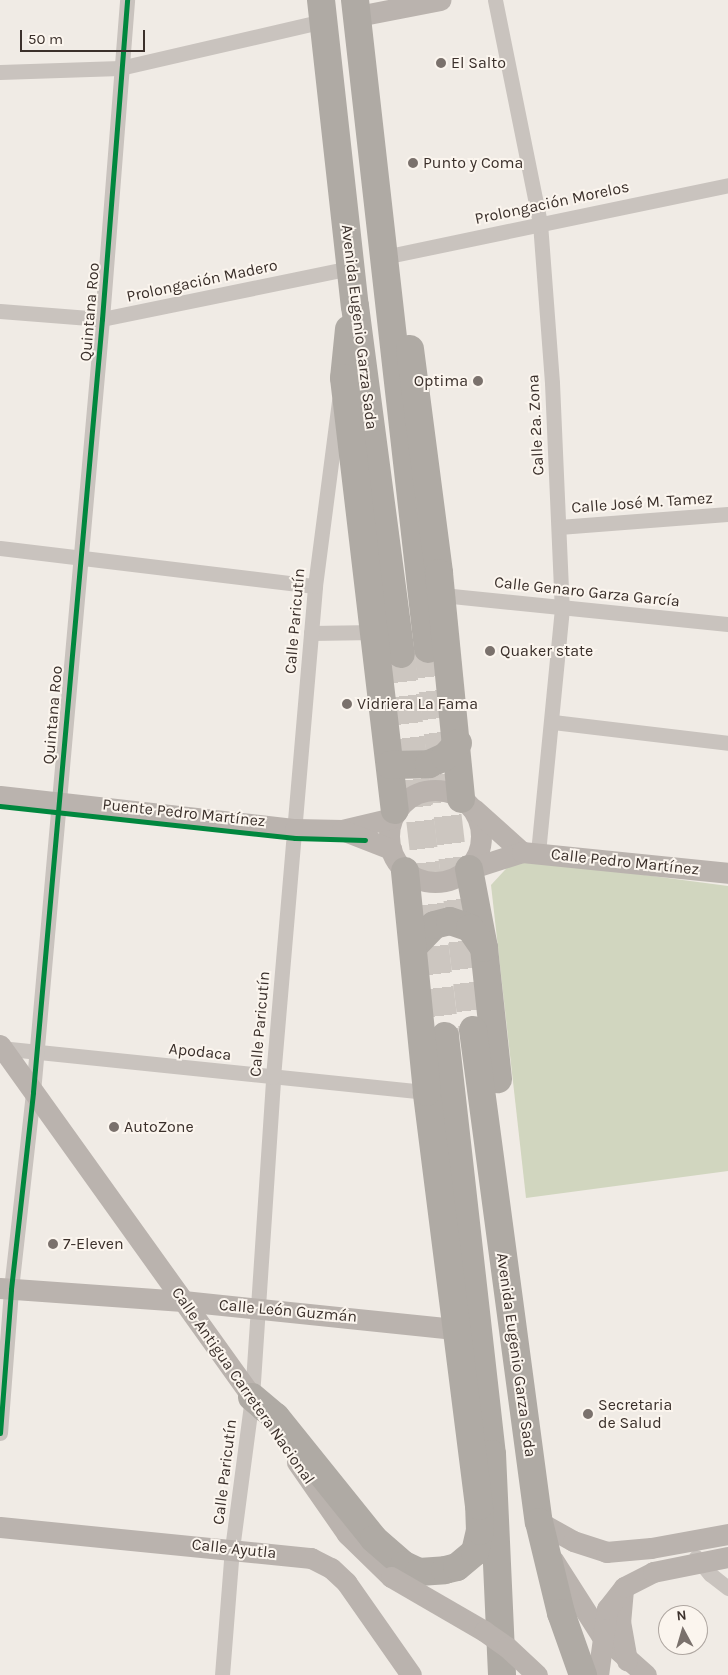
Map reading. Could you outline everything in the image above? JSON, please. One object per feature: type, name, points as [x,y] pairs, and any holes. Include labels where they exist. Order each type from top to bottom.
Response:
[{"type":"highway","name":"Avenida Eugenio Garza Sada","points":[[311,8],[327,52],[355,306],[401,654]]},
{"type":"highway","name":"Avenida Eugenio Garza Sada","points":[[357,8],[428,649]]},
{"type":"highway","points":[[389,302],[404,332],[414,362],[466,802]]},
{"type":"highway","points":[[355,306],[346,338],[344,378],[390,765],[393,814]]},
{"type":"highway","points":[[390,765],[429,764],[445,757],[458,743]]},
{"type":"highway","points":[[252,1397],[281,1423],[374,1539],[389,1554],[420,1572],[457,1567],[476,1552],[480,1531],[476,1485],[427,1092],[413,947],[398,860]]},
{"type":"highway","points":[[469,870],[484,948],[522,1296],[522,1321],[516,1351]]},
{"type":"highway","points":[[413,947],[434,925],[450,921],[470,928],[484,948]]},
{"type":"highway","name":"Avenida Eugenio Garza Sada","points":[[473,1030],[541,1533],[561,1613],[583,1675]]},
{"type":"highway","name":"Avenida Eugenio Garza Sada","points":[[445,1036],[492,1454],[502,1675]]},
{"type":"highway","points":[[456,1336],[487,1399]]},
{"type":"highway","points":[[476,1485],[492,1454]]},
{"type":"street","name":"Quintana Roo","points":[[0,1433],[5,1289],[33,1092],[57,803],[102,319],[120,68],[127,0]]},
{"type":"street","points":[[357,8],[440,0]]},
{"type":"street","name":"Calle 2a. Zona","points":[[495,0],[540,223],[552,383],[559,527],[562,608],[552,722],[530,852]]},
{"type":"street","points":[[0,72],[120,68],[311,8]]},
{"type":"street","name":"Prolongación Morelos","points":[[384,257],[728,185]]},
{"type":"street","name":"Prolongación Madero","points":[[0,311],[102,319],[351,268]]},
{"type":"street","name":"Calle Paricutín","points":[[222,1675],[232,1549],[252,1397],[255,1308],[315,586],[328,466],[344,378]]},
{"type":"street","name":"Calle José M. Tamez","points":[[559,527],[728,514]]},
{"type":"street","points":[[0,548],[80,556],[315,586]]},
{"type":"street","name":"Calle Genaro Garza García","points":[[442,595],[728,624]]},
{"type":"street","points":[[311,633],[375,632]]},
{"type":"street","points":[[552,722],[728,743]]},
{"type":"street","points":[[398,860],[388,834],[393,814],[408,798],[423,791],[450,793],[466,802],[530,852]]},
{"type":"street","points":[[0,796],[295,829],[342,830],[393,814]]},
{"type":"street","points":[[342,830],[398,860],[416,878],[442,882],[469,870],[481,839],[480,825],[466,802]]},
{"type":"street","name":"Calle Pedro Martínez","points":[[469,870],[530,852],[728,873]]},
{"type":"street","name":"Apodaca","points":[[1,1047],[427,1092]]},
{"type":"street","name":"Calle Antigua Carretera Nacional","points":[[1,1047],[252,1397],[347,1534],[391,1577],[500,1642],[537,1675]]},
{"type":"street","name":"Calle León Guzmán","points":[[5,1289],[183,1301],[255,1308],[456,1336]]},
{"type":"street","name":"Calle Ayutla","points":[[0,1528],[311,1558],[331,1568],[352,1589],[411,1675]]},
{"type":"street","points":[[541,1533],[574,1541],[606,1552],[688,1542],[728,1534]]},
{"type":"street","points":[[541,1533],[601,1635],[646,1675]]},
{"type":"street","points":[[688,1542],[698,1562],[728,1588]]},
{"type":"street","points":[[598,1675],[601,1635],[606,1610],[624,1586],[653,1572],[728,1557]]},
{"type":"street","points":[[624,1586],[620,1621],[627,1660]]},
{"type":"green space","points":[[516,858],[728,886],[728,1171],[526,1198],[491,885]]},
{"type":"tunnel","points":[[428,649],[473,1030]]},
{"type":"tunnel","points":[[401,654],[445,1036]]},
{"type":"cycle path","points":[[0,1433],[11,1289],[33,1092],[102,319],[127,0]]},
{"type":"cycle path","name":"Puente Pedro Martínez","points":[[0,806],[295,838],[365,840]]},
{"type":"place","name":"El Salto","points":[[441,63]]},
{"type":"place","name":"Punto y Coma","points":[[413,163]]},
{"type":"place","name":"Optima","points":[[478,381]]},
{"type":"place","name":"Quaker state","points":[[490,651]]},
{"type":"place","name":"Vidriera La Fama","points":[[347,704]]},
{"type":"place","name":"AutoZone","points":[[114,1127]]},
{"type":"place","name":"7-Eleven","points":[[53,1244]]},
{"type":"place","name":"Secretaria de Salud","points":[[588,1414]]}]
